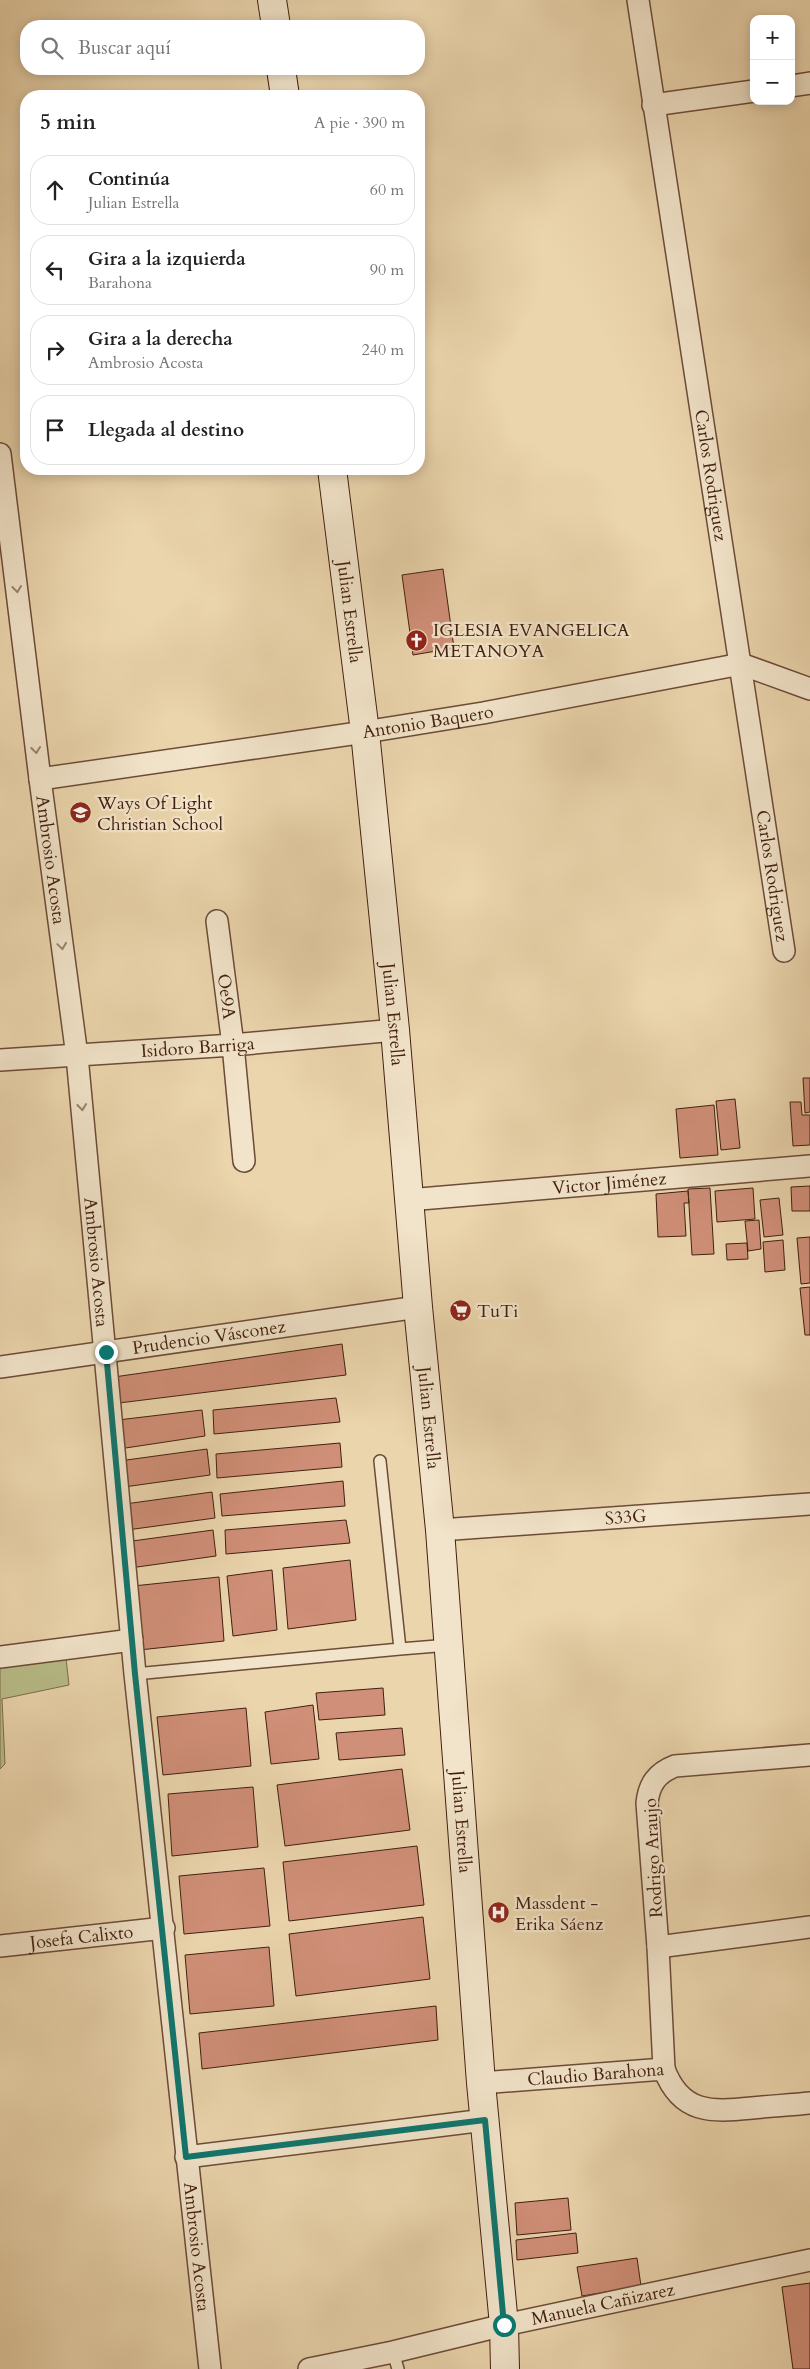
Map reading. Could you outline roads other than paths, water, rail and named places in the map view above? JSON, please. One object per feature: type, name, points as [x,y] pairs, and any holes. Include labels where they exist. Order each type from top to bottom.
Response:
[{"type":"street","points":[[272,0],[275,20]]},
{"type":"street","name":"Carlos Rodriguez","points":[[638,0],[784,951]]},
{"type":"street","points":[[282,75],[284,90]]},
{"type":"street","points":[[795,85],[810,83]]},
{"type":"street","points":[[653,105],[750,92]]},
{"type":"street","name":"Ambrosio Acosta","points":[[0,454],[40,779],[77,1056],[135,1674],[164,1928],[186,2157],[210,2369]]},
{"type":"street","name":"Julian Estrella","points":[[333,475],[365,732],[395,1030],[408,1200],[440,1530],[481,2084],[504,2325],[505,2369]]},
{"type":"street","points":[[741,664],[810,689]]},
{"type":"street","name":"Antonio Baquero","points":[[40,779],[365,732],[492,711],[741,664]]},
{"type":"street","name":"Oe9A","points":[[217,921],[233,1045],[244,1161]]},
{"type":"street","name":"Isidoro Barriga","points":[[0,1060],[233,1045],[395,1030]]},
{"type":"street","name":"Victor Jiménez","points":[[408,1200],[810,1166]]},
{"type":"street","name":"Prudencio Vásconez","points":[[0,1367],[418,1308]]},
{"type":"street","name":"S33G","points":[[440,1530],[810,1504]]},
{"type":"street","points":[[0,1657],[132,1640]]},
{"type":"street","name":"Rodrigo Araujo","points":[[664,2069],[658,1947],[647,1803],[648,1793],[657,1776],[675,1766],[810,1755]]},
{"type":"street","points":[[658,1947],[810,1927]]},
{"type":"street","name":"Josefa Calixto","points":[[0,1946],[164,1928]]},
{"type":"street","name":"Claudio Barahona","points":[[481,2084],[664,2069],[669,2084],[680,2097],[700,2108],[718,2111],[810,2103]]},
{"type":"street","points":[[186,2157],[485,2120]]},
{"type":"street","name":"Manuela Cañizarez","points":[[309,2369],[395,2361],[504,2325],[810,2260]]},
{"type":"lane","points":[[380,1461],[400,1649]]},
{"type":"lane","points":[[135,1674],[449,1645]]},
{"type":"place","name":"IGLESIA EVANGELICA METANOYA","points":[[417,640]]},
{"type":"place","name":"Ways Of Light Christian School","points":[[81,813]]},
{"type":"place","name":"TuTi","points":[[461,1311]]},
{"type":"place","name":"Massdent - Erika Sáenz","points":[[499,1913]]}]
